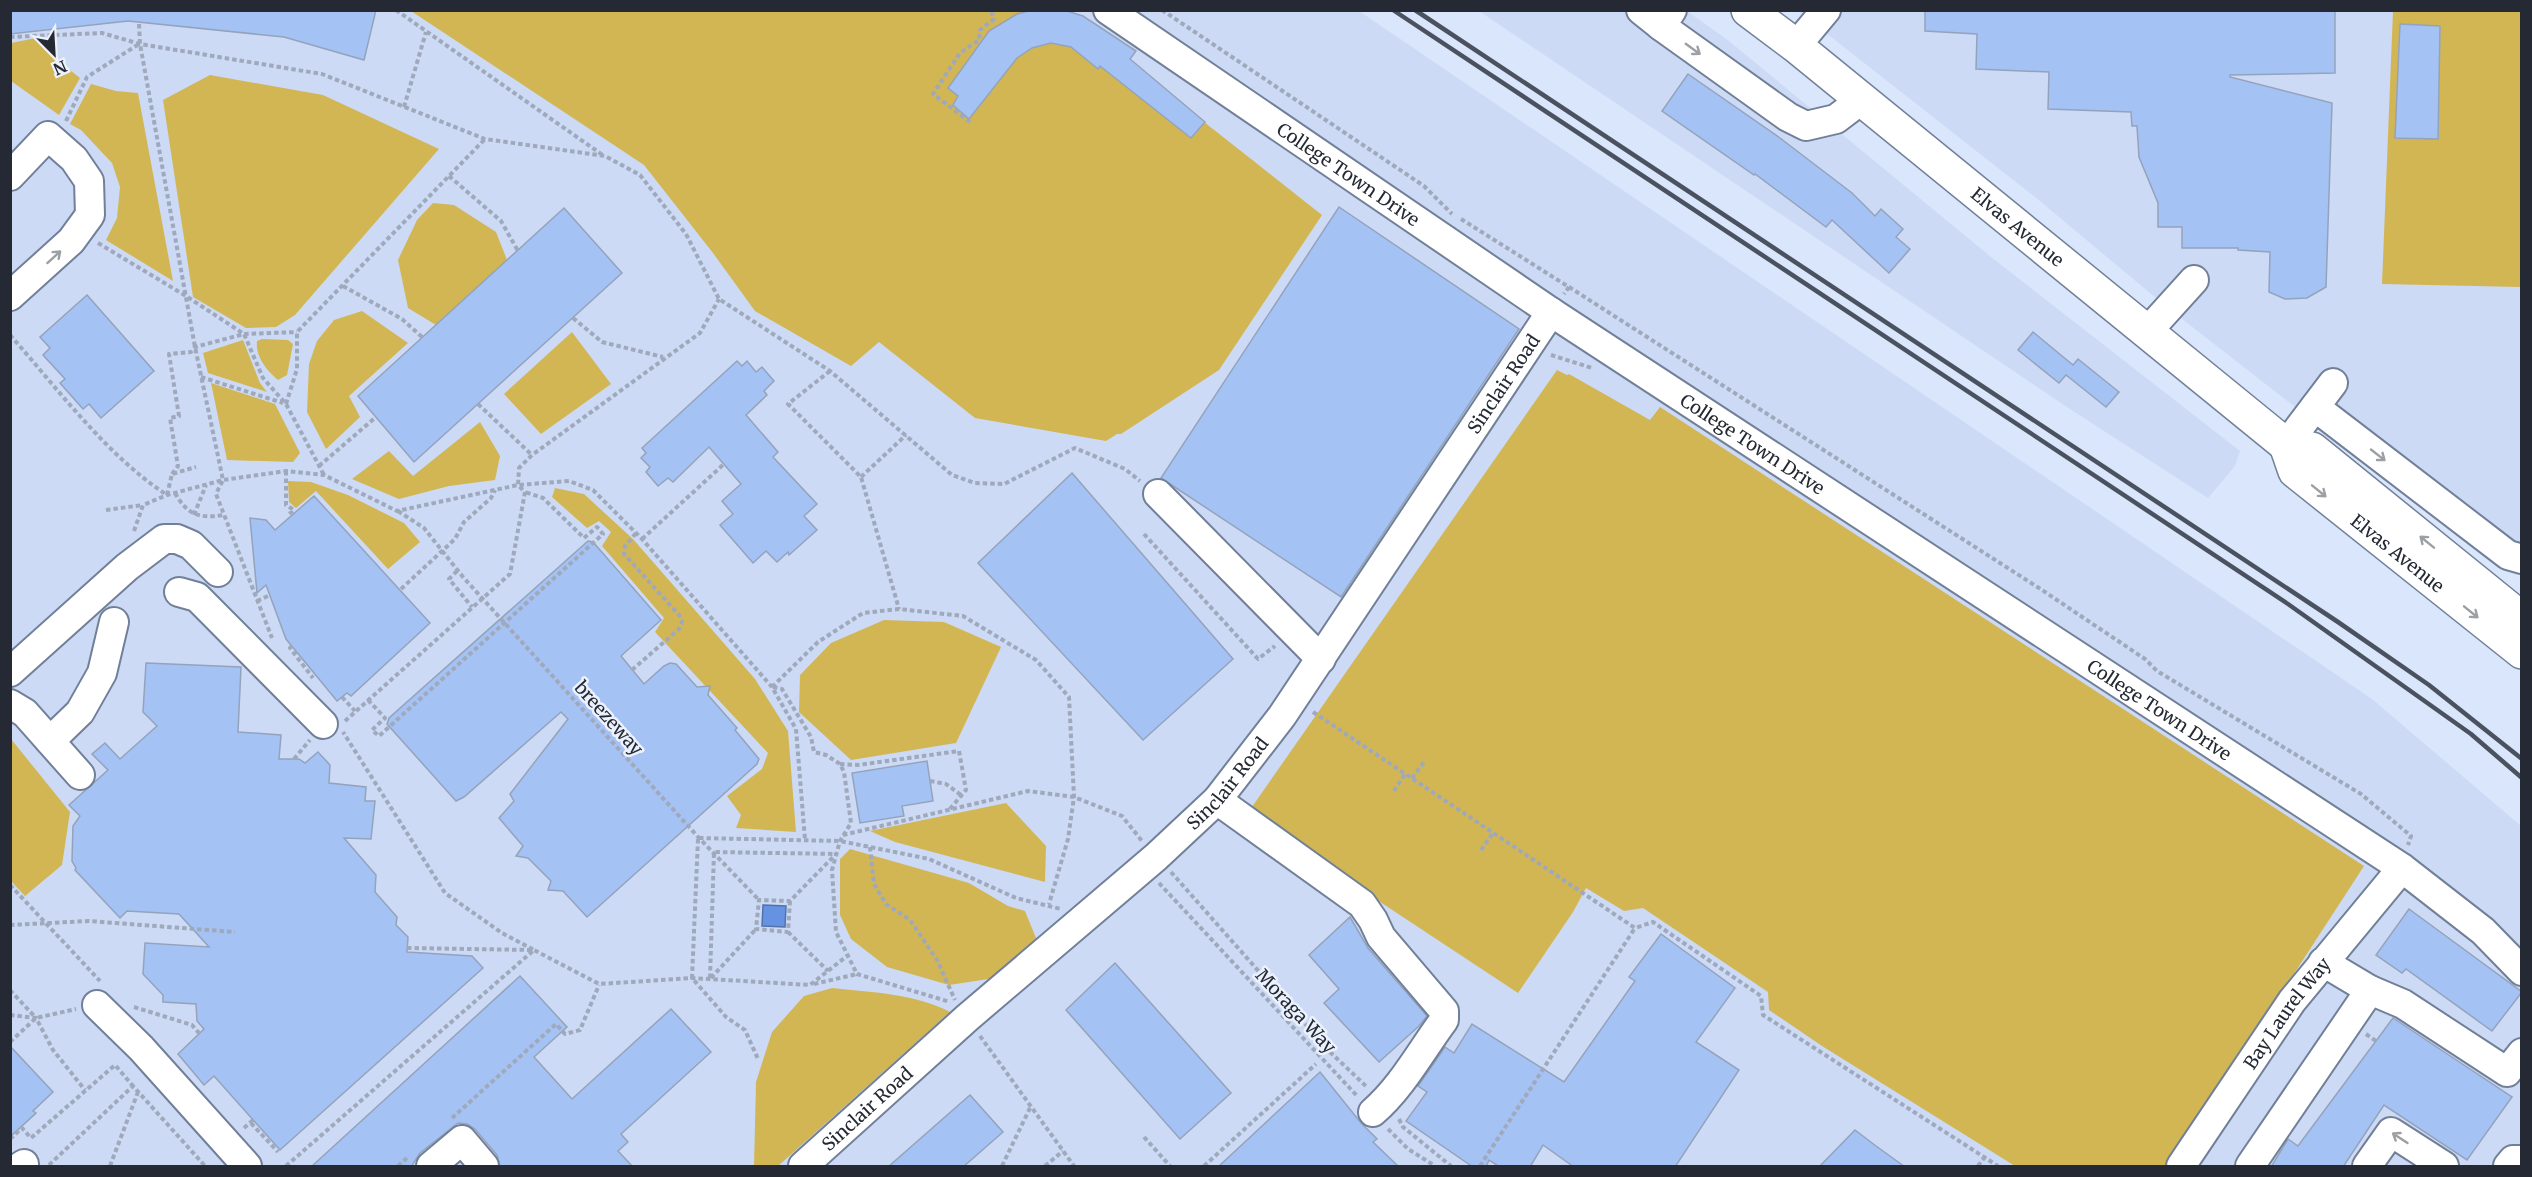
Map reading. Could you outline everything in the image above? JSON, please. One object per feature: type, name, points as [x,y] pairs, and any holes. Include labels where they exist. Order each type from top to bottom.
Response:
[{"type":"main road","name":"Elvas Avenue","points":[[1748,10],[1796,46],[2286,445],[2312,449],[2522,619]]},
{"type":"main road","name":"Elvas Avenue","points":[[2286,445],[2295,471],[2522,652]]},
{"type":"street","name":"College Town Drive","points":[[1108,10],[1551,312],[2402,868],[2483,931],[2522,971]]},
{"type":"street","points":[[1796,46],[1826,10]]},
{"type":"street","points":[[1658,16],[1788,117],[1806,126],[1836,119],[1862,100]]},
{"type":"street","points":[[10,176],[48,136],[74,159],[89,181],[90,215],[72,241],[10,296]]},
{"type":"street","points":[[2146,333],[2194,280]]},
{"type":"street","name":"Sinclair Road","points":[[803,1167],[967,1018],[1084,917],[1157,865],[1217,800],[1282,716],[1551,312]]},
{"type":"street","points":[[2286,445],[2333,383]]},
{"type":"street","points":[[2315,407],[2508,555],[2522,559]]},
{"type":"street","points":[[1158,494],[1321,659]]},
{"type":"street","points":[[10,672],[127,567],[164,539],[177,539],[191,545],[218,572]]},
{"type":"street","points":[[179,592],[197,597],[323,724]]},
{"type":"street","points":[[50,741],[80,712],[102,673],[121,631],[92,598]]},
{"type":"street","points":[[10,704],[25,713],[80,775]]},
{"type":"street","points":[[1217,800],[1362,904],[1381,937],[1444,1011],[1444,1020],[1387,1100],[1380,1104]]},
{"type":"street","name":"Bay Laurel Way","points":[[2193,1162],[2292,1001],[2402,868]]},
{"type":"street","points":[[2323,962],[2370,990],[2403,1004],[2507,1072],[2522,1053]]},
{"type":"street","points":[[2250,1167],[2370,990]]},
{"type":"street","points":[[97,1005],[141,1048],[247,1167]]},
{"type":"street","points":[[2367,1167],[2391,1132],[2444,1167]]},
{"type":"street","points":[[423,1159],[462,1140],[484,1167]]},
{"type":"street","points":[[2508,1167],[2513,1160],[2522,1160]]},
{"type":"path","points":[[396,10],[605,156],[640,175],[686,234],[719,299],[830,371],[952,475],[975,483],[1004,484],[1075,448],[1125,469],[1158,494]]},
{"type":"path","points":[[970,122],[933,94],[960,53],[979,40],[980,30],[994,19],[991,10]]},
{"type":"path","points":[[1162,10],[1424,186],[1452,213],[2039,588],[2145,659],[2157,671],[2361,794],[2411,836],[2402,868]]},
{"type":"path","points":[[139,24],[140,44],[195,347],[223,480],[216,494],[256,601],[277,648]]},
{"type":"path","points":[[405,107],[426,32]]},
{"type":"path","points":[[10,37],[102,33],[140,44],[322,74],[485,139],[605,156]]},
{"type":"path","points":[[48,136],[63,128],[87,77],[140,44]]},
{"type":"path","points":[[166,495],[172,474],[178,466],[170,417],[179,416],[170,354],[191,352],[195,347],[244,334],[297,332],[485,139]]},
{"type":"path","points":[[449,176],[501,222],[518,251]]},
{"type":"path","points":[[97,242],[244,334],[263,378],[286,404],[324,475]]},
{"type":"path","points":[[343,286],[402,319],[422,337]]},
{"type":"path","points":[[1551,312],[1569,287]]},
{"type":"path","points":[[368,700],[385,718],[372,730],[379,736],[603,534],[597,527],[584,538],[543,498],[525,492],[518,485],[519,468],[532,455],[700,333],[719,299]]},
{"type":"path","points":[[573,318],[602,342],[664,357]]},
{"type":"path","points":[[286,404],[297,369],[297,332]]},
{"type":"path","points":[[10,335],[92,428],[146,482],[166,495],[223,480],[286,471],[324,475]]},
{"type":"path","points":[[830,371],[788,404],[861,477],[899,609]]},
{"type":"path","points":[[201,376],[286,404]]},
{"type":"path","points":[[478,404],[532,455]]},
{"type":"path","points":[[319,466],[376,417]]},
{"type":"path","points":[[861,477],[906,435]]},
{"type":"path","points":[[642,539],[724,464]]},
{"type":"path","points":[[172,474],[196,467]]},
{"type":"path","points":[[286,471],[286,505],[294,510],[291,516]]},
{"type":"path","name":"breezeway","points":[[324,475],[397,511],[424,528],[457,571],[699,838],[759,900]]},
{"type":"path","points":[[397,511],[518,485],[569,481],[593,490],[642,539],[772,687],[796,729],[805,840]]},
{"type":"path","points":[[194,514],[206,485]]},
{"type":"path","points":[[401,590],[455,539],[464,522],[491,498],[495,490]]},
{"type":"path","points":[[525,492],[510,574],[339,726],[445,893],[502,933],[599,984],[710,978],[810,985],[857,974],[957,1004],[938,960],[910,920],[886,904],[874,884],[870,847]]},
{"type":"path","points":[[175,493],[182,507],[194,514],[211,517],[224,515]]},
{"type":"path","points":[[106,510],[143,505]]},
{"type":"path","points":[[632,670],[679,629],[682,622],[679,615],[624,554],[625,546],[636,533]]},
{"type":"path","points":[[1144,534],[1258,659],[1283,640]]},
{"type":"path","points":[[457,571],[449,579],[472,607]]},
{"type":"path","points":[[256,601],[270,595]]},
{"type":"path","points":[[772,687],[818,642],[863,614],[899,609],[963,616],[1036,660],[1068,697],[1074,797],[1068,838],[1049,904]]},
{"type":"path","points":[[772,687],[782,689],[811,737],[814,752],[826,755],[840,764],[858,765],[959,752],[966,790],[949,810]]},
{"type":"path","points":[[342,697],[355,711]]},
{"type":"path","points":[[1305,707],[1635,928]]},
{"type":"path","points":[[1412,778],[1425,760]]},
{"type":"path","points":[[840,764],[844,772],[850,823],[842,835],[832,870],[836,932],[857,974]]},
{"type":"path","points":[[1394,791],[1405,774]]},
{"type":"path","points":[[930,781],[946,784],[961,795]]},
{"type":"path","points":[[842,835],[1028,791],[1074,797],[1122,816],[1157,865],[1330,1052],[1403,1127],[1451,1167]]},
{"type":"path","points":[[1481,850],[1492,832]]},
{"type":"path","points":[[758,1059],[745,1030],[726,1017],[692,978],[699,838],[840,841],[929,859],[1016,898],[1049,904],[1084,917]]},
{"type":"path","points":[[710,978],[714,852],[837,854]]},
{"type":"path","points":[[788,932],[790,901],[837,854]]},
{"type":"path","name":"Moraga Way","points":[[1157,865],[1380,1104],[1408,1149],[1435,1167]]},
{"type":"path","points":[[10,885],[44,923]]},
{"type":"path","points":[[710,978],[756,929],[759,900],[790,901]]},
{"type":"path","points":[[10,925],[89,921],[235,932]]},
{"type":"path","points":[[1480,1167],[1635,928],[1653,922],[1761,996],[1763,1015],[1998,1167]]},
{"type":"path","points":[[756,929],[788,932],[828,971]]},
{"type":"path","points":[[407,948],[534,950]]},
{"type":"path","points":[[286,1167],[534,950]]},
{"type":"path","points":[[810,985],[847,956]]},
{"type":"path","points":[[450,1120],[556,1024],[565,1034],[580,1030],[599,984]]},
{"type":"path","points":[[10,990],[36,1018],[53,1050],[85,1090]]},
{"type":"path","points":[[10,1015],[36,1018],[97,1005]]},
{"type":"path","points":[[131,1006],[192,1025],[200,1033]]},
{"type":"path","points":[[10,1042],[36,1018]]},
{"type":"path","points":[[967,1018],[1074,1167]]},
{"type":"path","points":[[1204,1167],[1316,1064]]},
{"type":"path","points":[[10,1139],[22,1128],[32,1138],[115,1065],[205,1167]]},
{"type":"path","points":[[31,1166],[48,1164],[133,1086]]},
{"type":"path","points":[[110,1167],[138,1092]]},
{"type":"path","points":[[1002,1167],[1031,1106]]},
{"type":"path","points":[[251,1123],[278,1152]]},
{"type":"path","points":[[1144,1137],[1170,1167]]},
{"type":"path","points":[[1045,1167],[1063,1151]]},
{"type":"path","points":[[1978,1167],[1984,1158]]},
{"type":"path","points":[[398,1167],[423,1159]]},
{"type":"shaded area","points":[[10,11],[1359,11],[2372,699],[2521,826],[2521,1166],[11,1166]]},
{"type":"shaded area","points":[[411,11],[1063,11],[1322,215],[1219,370],[1121,434],[1106,441],[975,418],[879,342],[851,366],[755,311],[644,165]]},
{"type":"shaded area","points":[[1479,11],[1687,11],[1729,41],[1991,257],[2240,451],[2235,466],[2208,498],[2070,409]]},
{"type":"shaded area","points":[[1798,11],[2521,11],[2521,575],[2308,417],[2168,308],[2035,197]]},
{"type":"shaded area","points":[[2393,11],[2521,11],[2521,287],[2382,284]]},
{"type":"shaded area","points":[[41,37],[61,63],[80,78],[59,115],[11,81],[11,43]]},
{"type":"shaded area","points":[[210,75],[323,95],[439,149],[295,315],[276,327],[246,328],[193,297],[163,100]]},
{"type":"shaded area","points":[[91,84],[116,91],[138,93],[173,281],[106,240],[117,218],[120,187],[112,163],[81,130],[70,124]]},
{"type":"shaded area","points":[[433,203],[454,205],[496,232],[507,260],[436,325],[408,308],[398,260],[417,220]]},
{"type":"shaded area","points":[[362,311],[408,343],[349,396],[360,417],[326,449],[307,412],[309,364],[317,341],[334,320]]},
{"type":"shaded area","points":[[572,332],[611,384],[541,434],[504,394]]},
{"type":"shaded area","points":[[262,339],[288,340],[293,344],[287,375],[278,380],[260,358],[257,341]]},
{"type":"shaded area","points":[[243,340],[260,383],[267,392],[208,373],[203,353]]},
{"type":"shaded area","points":[[1557,370],[1569,374],[1650,420],[1660,407],[2364,866],[2169,1166],[2015,1166],[1822,1046],[1769,1010],[1768,992],[1643,908],[1624,911],[1586,888],[1573,912],[1518,993],[1247,814]]},
{"type":"shaded area","points":[[211,383],[275,404],[300,453],[293,462],[227,460]]},
{"type":"shaded area","points":[[480,422],[500,456],[495,480],[449,486],[399,499],[352,479],[389,451],[413,476]]},
{"type":"shaded area","points":[[288,481],[311,482],[348,495],[404,523],[420,542],[388,569],[316,491],[296,508],[289,502]]},
{"type":"shaded area","points":[[555,488],[584,494],[633,539],[755,679],[788,731],[796,832],[736,828],[741,815],[727,796],[762,769],[768,753],[655,632],[664,618],[602,546],[611,532],[599,521],[587,528],[552,497]]},
{"type":"shaded area","points":[[884,620],[944,622],[1001,647],[956,743],[851,760],[799,712],[800,675],[831,643]]},
{"type":"shaded area","points":[[11,739],[70,812],[62,865],[25,896],[11,881]]},
{"type":"shaded area","points":[[1006,803],[1046,846],[1045,882],[895,842],[870,831]]},
{"type":"shaded area","points":[[850,849],[969,883],[1008,906],[1025,911],[1038,943],[995,978],[949,985],[887,967],[851,939],[840,915],[840,859]]},
{"type":"shaded area","points":[[832,988],[923,1001],[950,1012],[778,1166],[754,1166],[756,1082],[772,1032],[804,996]]},
{"type":"water","points":[[763,905],[786,906],[785,927],[762,926]]},
{"type":"building","points":[[10,10],[376,10],[364,60],[284,37],[128,21],[10,34]]},
{"type":"building","points":[[1033,10],[1064,10],[1083,16],[1136,51],[1130,59],[1205,122],[1191,138],[1100,66],[1098,69],[1071,47],[1051,43],[1032,48],[1017,58],[969,119],[953,105],[958,96],[948,88],[989,31],[1017,14]]},
{"type":"building","points":[[1925,10],[2335,10],[2335,73],[2230,75],[2230,77],[2332,103],[2326,287],[2307,298],[2285,299],[2269,292],[2270,252],[2238,250],[2238,248],[2182,248],[2182,227],[2158,227],[2158,203],[2139,157],[2137,126],[2132,126],[2131,112],[2048,109],[2049,72],[1976,69],[1977,34],[1925,31]]},
{"type":"building","points":[[2400,24],[2440,26],[2438,139],[2395,138]]},
{"type":"building","points":[[1688,74],[1780,138],[1852,193],[1875,216],[1881,209],[1903,229],[1896,237],[1910,249],[1889,273],[1832,220],[1826,227],[1755,174],[1662,111]]},
{"type":"building","points":[[1339,207],[1519,329],[1341,597],[1161,478]]},
{"type":"building","points":[[564,208],[622,273],[414,462],[358,396]]},
{"type":"building","points":[[87,295],[154,371],[101,418],[89,404],[83,409],[60,383],[65,379],[43,355],[50,348],[40,337]]},
{"type":"building","points":[[2033,332],[2073,365],[2078,359],[2119,392],[2106,407],[2066,375],[2059,383],[2018,350]]},
{"type":"building","points":[[737,361],[742,366],[747,361],[756,372],[762,367],[774,381],[764,391],[767,395],[746,415],[778,452],[773,457],[817,504],[804,516],[817,530],[789,555],[788,552],[777,562],[766,551],[753,563],[720,525],[733,514],[722,501],[741,484],[709,447],[673,482],[668,478],[658,486],[646,472],[650,467],[641,458],[646,453],[642,448]]},
{"type":"building","points":[[1072,473],[1233,659],[1143,740],[978,563]]},
{"type":"building","points":[[314,496],[430,623],[351,696],[347,693],[337,701],[286,639],[266,585],[257,593],[250,518],[266,520],[275,530]]},
{"type":"building","points":[[588,541],[593,542],[661,620],[621,656],[644,684],[670,663],[676,664],[697,687],[710,686],[708,695],[737,728],[735,730],[759,759],[757,764],[587,917],[563,891],[548,890],[551,881],[528,858],[516,856],[523,846],[499,818],[514,801],[510,794],[568,719],[561,712],[464,797],[456,801],[387,724],[389,718]]},
{"type":"building","points":[[146,663],[241,667],[238,732],[281,735],[279,759],[299,759],[305,763],[318,752],[330,765],[329,783],[366,787],[365,801],[375,801],[371,839],[344,838],[376,875],[375,892],[397,917],[396,925],[408,937],[407,952],[472,956],[483,968],[280,1150],[214,1076],[204,1085],[178,1054],[204,1029],[197,1021],[196,1004],[163,1002],[163,995],[143,974],[145,943],[209,947],[179,914],[127,911],[120,918],[75,870],[72,861],[73,826],[80,816],[69,805],[108,770],[92,754],[105,743],[120,759],[157,726],[143,712]]},
{"type":"building","points":[[927,761],[933,801],[902,806],[904,816],[860,823],[852,773]]},
{"type":"building","points":[[2409,909],[2522,992],[2492,1031],[2406,969],[2402,973],[2376,955]]},
{"type":"building","points":[[1350,917],[1368,948],[1427,1016],[1379,1062],[1324,1003],[1339,989],[1309,955]]},
{"type":"building","points":[[1661,934],[1735,988],[1696,1042],[1739,1070],[1675,1167],[1574,1167],[1543,1145],[1530,1167],[1500,1167],[1489,1160],[1486,1167],[1473,1167],[1406,1121],[1427,1092],[1418,1086],[1445,1047],[1454,1053],[1472,1024],[1564,1082],[1635,981],[1629,977]]},
{"type":"building","points":[[1115,963],[1231,1093],[1180,1139],[1066,1010]]},
{"type":"building","points":[[520,976],[567,1027],[534,1057],[572,1099],[671,1009],[711,1052],[621,1134],[628,1142],[618,1151],[633,1167],[500,1167],[497,1155],[475,1129],[467,1124],[458,1123],[420,1153],[411,1167],[311,1167]]},
{"type":"building","points":[[2393,1018],[2512,1097],[2467,1160],[2384,1105],[2343,1167],[2271,1167],[2288,1139],[2298,1146]]},
{"type":"building","points":[[10,1046],[53,1092],[33,1111],[36,1113],[10,1137]]},
{"type":"building","points":[[1320,1072],[1361,1123],[1377,1139],[1373,1142],[1399,1167],[1218,1167]]},
{"type":"building","points":[[970,1095],[1003,1132],[963,1167],[888,1167]]},
{"type":"building","points":[[1855,1130],[1876,1146],[1905,1167],[1819,1167]]},
{"type":"railway","points":[[1393,10],[2288,604],[2471,734],[2522,778]]},
{"type":"railway","points":[[1415,10],[2338,622],[2429,685],[2522,759]]}]
